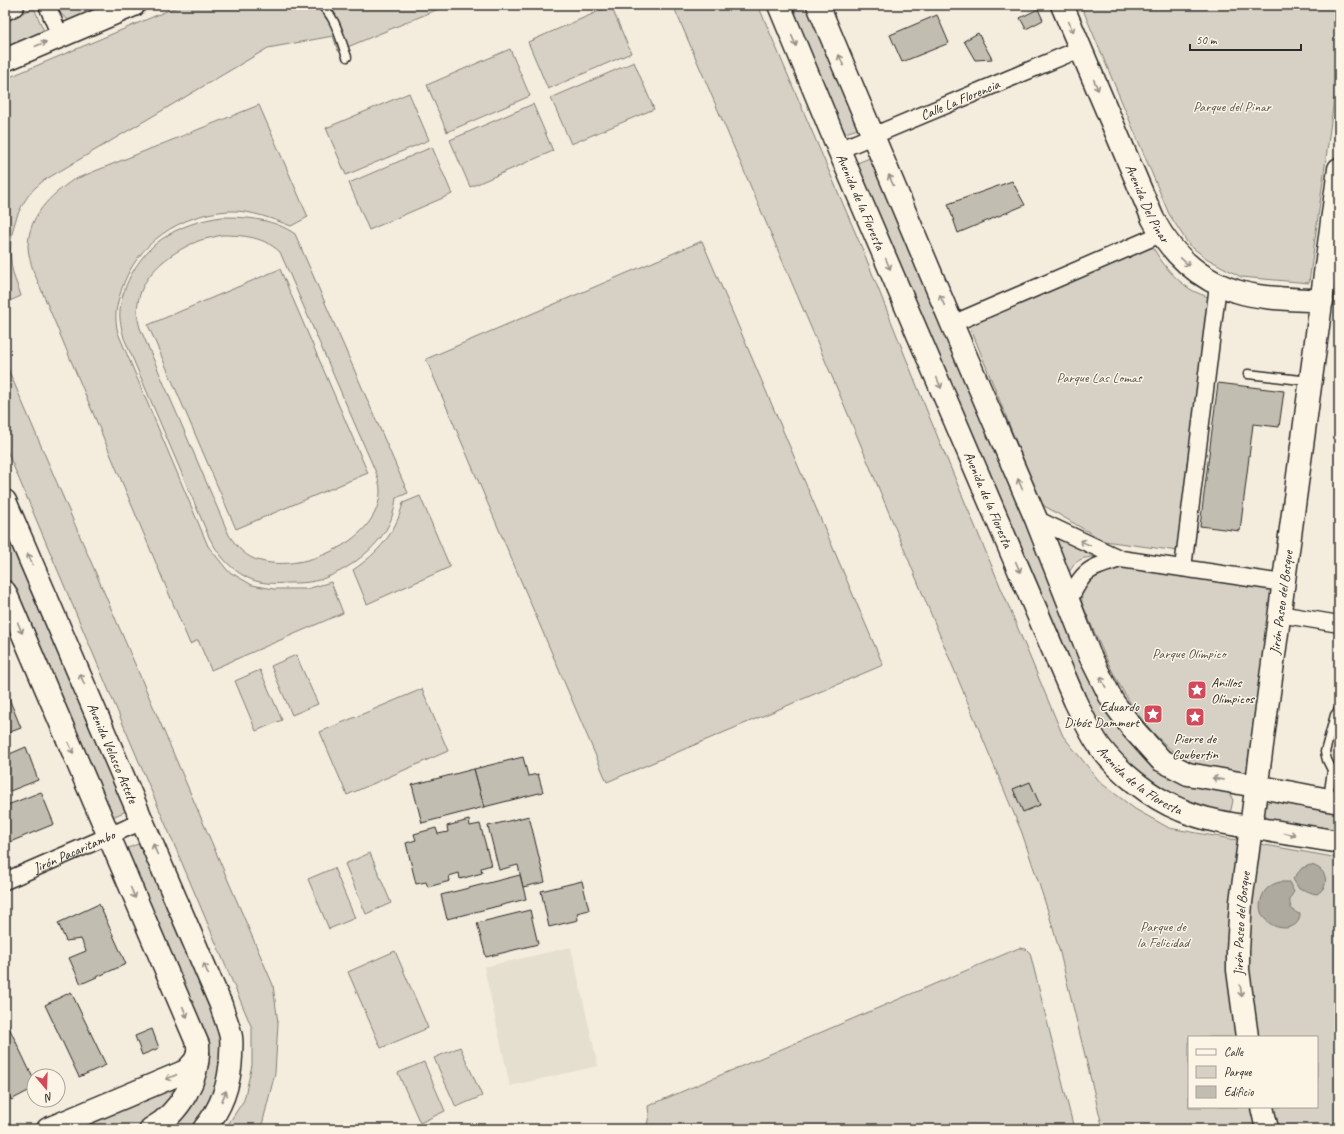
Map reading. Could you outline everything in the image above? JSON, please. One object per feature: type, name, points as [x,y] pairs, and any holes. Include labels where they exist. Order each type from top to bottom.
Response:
[{"type":"main road","points":[[5,9],[13,5]]},
{"type":"main road","points":[[5,60],[134,5]]},
{"type":"main road","name":"Avenida de la Floresta","points":[[778,5],[1075,701],[1100,747],[1116,765],[1141,787],[1157,798],[1180,810],[1214,821],[1339,842]]},
{"type":"main road","name":"Avenida de la Floresta","points":[[818,5],[1036,519],[1089,654],[1114,702],[1133,730],[1161,760],[1188,774],[1333,801]]},
{"type":"main road","name":"Avenida Del Pinar","points":[[1062,5],[1153,219],[1161,234],[1171,247],[1186,263],[1200,274],[1218,285],[1237,292],[1322,301]]},
{"type":"main road","name":"Jirón Paseo del Bosque","points":[[1247,1036],[1238,970],[1241,902],[1339,168]]},
{"type":"main road","name":"Avenida Velasco Astete","points":[[5,500],[221,1005],[231,1038],[231,1066],[229,1082],[219,1107],[204,1129]]},
{"type":"main road","points":[[5,592],[198,1045],[194,1073],[184,1096],[172,1113],[151,1129]]},
{"type":"main road","points":[[48,1129],[186,1071],[196,1061],[198,1053]]},
{"type":"main road","points":[[1262,1108],[1267,1129]]},
{"type":"street","points":[[47,5],[60,36]]},
{"type":"street","name":"Calle La Florencia","points":[[839,150],[1080,49]]},
{"type":"street","points":[[952,324],[1161,234]]},
{"type":"street","points":[[1183,568],[1218,285]]},
{"type":"street","points":[[1036,519],[1121,559],[1283,583]]},
{"type":"street","points":[[1069,600],[1078,581],[1087,571],[1101,564],[1121,559]]},
{"type":"street","points":[[1279,614],[1339,624]]},
{"type":"street","name":"Jirón Pacaritambo","points":[[5,881],[143,821]]},
{"type":"lane","points":[[321,5],[329,13],[333,20],[347,57]]},
{"type":"lane","points":[[1248,374],[1311,381]]},
{"type":"lane","points":[[1333,801],[1336,769],[1326,760],[1325,752],[1335,715],[1339,710]]},
{"type":"shaded area","points":[[1310,865],[1316,866],[1320,869],[1326,881],[1322,890],[1317,894],[1299,889],[1293,879],[1302,868]]},
{"type":"shaded area","points":[[1280,882],[1289,882],[1294,892],[1290,898],[1291,908],[1296,913],[1300,914],[1298,922],[1292,927],[1284,928],[1268,922],[1263,916],[1260,907],[1265,891],[1272,885]]},
{"type":"shaded area","points":[[571,947],[598,1066],[510,1086],[484,967]]},
{"type":"green space","points":[[58,5],[109,5],[73,22],[61,14]]},
{"type":"green space","points":[[181,5],[448,5],[338,51],[333,36],[268,48],[43,181],[28,196],[21,207],[14,225],[11,244],[11,264],[21,296],[5,303],[5,79]]},
{"type":"green space","name":"Parque de la Felicidad","points":[[673,5],[758,5],[864,253],[931,421],[1063,736],[1101,783],[1135,809],[1169,828],[1339,858],[1339,1129],[1103,1129],[1060,953],[1048,911],[1022,833],[845,407]]},
{"type":"green space","points":[[785,5],[808,5],[858,129],[845,133]]},
{"type":"green space","name":"Parque del Pinar","points":[[1081,5],[1339,5],[1339,63],[1309,283],[1241,277],[1206,258],[1189,245],[1169,214]]},
{"type":"green space","points":[[611,6],[631,53],[548,89],[528,42]]},
{"type":"green space","points":[[34,8],[46,36],[5,53],[5,20]]},
{"type":"green space","points":[[510,49],[530,96],[447,132],[427,85]]},
{"type":"green space","points":[[634,62],[654,109],[571,144],[551,98]]},
{"type":"green space","points":[[409,93],[429,140],[346,175],[326,128]]},
{"type":"green space","points":[[533,104],[553,151],[470,187],[450,140]]},
{"type":"green space","points":[[259,105],[308,217],[291,226],[253,213],[229,211],[211,213],[177,225],[162,234],[149,245],[137,259],[128,274],[121,291],[117,307],[117,327],[118,333],[208,546],[228,571],[252,585],[274,589],[307,589],[331,582],[343,613],[211,670],[198,640],[190,644],[33,270],[28,246],[32,225],[42,207],[56,193],[73,180]]},
{"type":"green space","points":[[432,147],[452,194],[369,230],[349,183]]},
{"type":"green space","points":[[875,156],[1087,667],[1192,783],[1229,793],[1233,800],[1231,810],[1225,814],[1170,794],[1133,770],[1095,725],[857,163]]},
{"type":"green space","points":[[214,218],[251,218],[270,222],[295,234],[408,493],[396,498],[389,525],[382,536],[363,556],[339,572],[315,581],[302,583],[266,583],[256,581],[246,577],[234,569],[220,555],[209,537],[124,338],[120,318],[121,301],[128,280],[146,253],[154,245],[176,230],[191,224]],"holes":[[[222,235],[246,236],[260,240],[274,247],[280,252],[377,475],[379,484],[380,490],[377,508],[368,524],[354,538],[337,549],[317,557],[297,562],[278,563],[256,560],[246,555],[235,544],[229,535],[140,328],[137,310],[138,303],[146,281],[153,272],[170,256],[191,244]]]},
{"type":"green space","points":[[702,241],[883,665],[607,782],[426,359]]},
{"type":"green space","name":"Parque Las Lomas","points":[[1151,244],[1172,274],[1192,290],[1210,298],[1178,551],[1104,541],[1041,504],[969,324]]},
{"type":"green space","points":[[280,269],[368,473],[236,529],[148,325]]},
{"type":"green space","points":[[5,362],[273,985],[278,1023],[275,1073],[261,1129],[225,1129],[244,1100],[252,1065],[252,1028],[5,446]]},
{"type":"green space","points":[[420,496],[450,567],[367,604],[353,570],[370,557],[391,533],[400,514],[403,503]]},
{"type":"green space","points":[[5,514],[131,809],[110,818],[5,572]]},
{"type":"green space","points":[[1048,532],[1104,556],[1090,557],[1080,560],[1073,566],[1066,579]]},
{"type":"green space","name":"Parque Olímpico","points":[[1118,565],[1275,590],[1248,776],[1206,770],[1182,757],[1161,741],[1128,700],[1103,652],[1082,603],[1082,590],[1087,580],[1096,573]]},
{"type":"green space","points":[[296,655],[318,704],[292,715],[271,666]]},
{"type":"green space","points":[[260,670],[282,720],[256,731],[235,681]]},
{"type":"green space","points":[[422,689],[448,751],[347,795],[320,732]]},
{"type":"green space","points":[[1274,799],[1339,811],[1339,834],[1269,821],[1264,813],[1265,804]]},
{"type":"green space","points":[[145,841],[214,1009],[223,1046],[219,1081],[202,1116],[192,1129],[165,1129],[201,1078],[123,850]]},
{"type":"green space","points":[[370,853],[391,903],[366,914],[345,864]]},
{"type":"green space","points":[[334,868],[355,918],[329,929],[308,879]]},
{"type":"green space","points":[[1019,948],[1026,949],[1030,953],[1074,1129],[646,1129],[649,1116],[648,1106]]},
{"type":"green space","points":[[395,951],[428,1028],[381,1048],[348,972]]},
{"type":"green space","points":[[460,1047],[482,1096],[456,1107],[434,1058]]},
{"type":"green space","points":[[424,1062],[445,1111],[420,1123],[398,1073]]},
{"type":"green space","points":[[185,1078],[179,1091],[145,1124],[134,1129],[69,1129]]},
{"type":"building","points":[[1038,9],[1043,20],[1026,29],[1020,18]]},
{"type":"building","points":[[937,15],[949,43],[902,62],[890,35]]},
{"type":"building","points":[[978,33],[992,59],[975,60],[964,41]]},
{"type":"building","points":[[1012,181],[1025,205],[958,233],[948,204]]},
{"type":"building","points":[[1218,383],[1284,391],[1279,427],[1253,424],[1240,531],[1200,526]]},
{"type":"building","points":[[8,696],[21,728],[5,734],[5,697]]},
{"type":"building","points":[[26,747],[38,780],[5,793],[5,756]]},
{"type":"building","points":[[523,757],[528,776],[538,774],[543,792],[484,807],[474,769]]},
{"type":"building","points":[[474,769],[484,807],[422,823],[412,785]]},
{"type":"building","points":[[1030,782],[1040,805],[1023,812],[1013,789]]},
{"type":"building","points":[[41,792],[54,824],[5,844],[5,806]]},
{"type":"building","points":[[529,816],[545,882],[523,887],[518,865],[499,870],[488,826]]},
{"type":"building","points":[[469,820],[470,826],[480,824],[491,865],[481,868],[482,873],[460,879],[459,873],[449,876],[450,881],[428,887],[426,882],[416,884],[406,843],[416,840],[414,834],[436,828],[438,834],[448,832],[447,826]]},
{"type":"building","points":[[520,875],[526,899],[447,919],[441,895]]},
{"type":"building","points":[[582,881],[589,910],[577,913],[578,920],[549,927],[541,891]]},
{"type":"building","points":[[99,904],[126,964],[81,984],[69,958],[86,951],[81,939],[66,941],[58,923]]},
{"type":"building","points":[[530,910],[538,944],[486,957],[477,923]]},
{"type":"building","points":[[71,992],[106,1065],[79,1077],[45,1005]]},
{"type":"building","points":[[5,1019],[28,1068],[26,1068],[26,1092],[11,1100],[5,1087]]},
{"type":"building","points":[[152,1029],[159,1048],[142,1055],[135,1036]]},
{"type":"place","name":"Anillos Olímpicos","points":[[1197,690]]},
{"type":"place","name":"Eduardo Dibós Dammert","points":[[1153,714]]},
{"type":"place","name":"Pierre de Coubertin","points":[[1195,717]]}]
